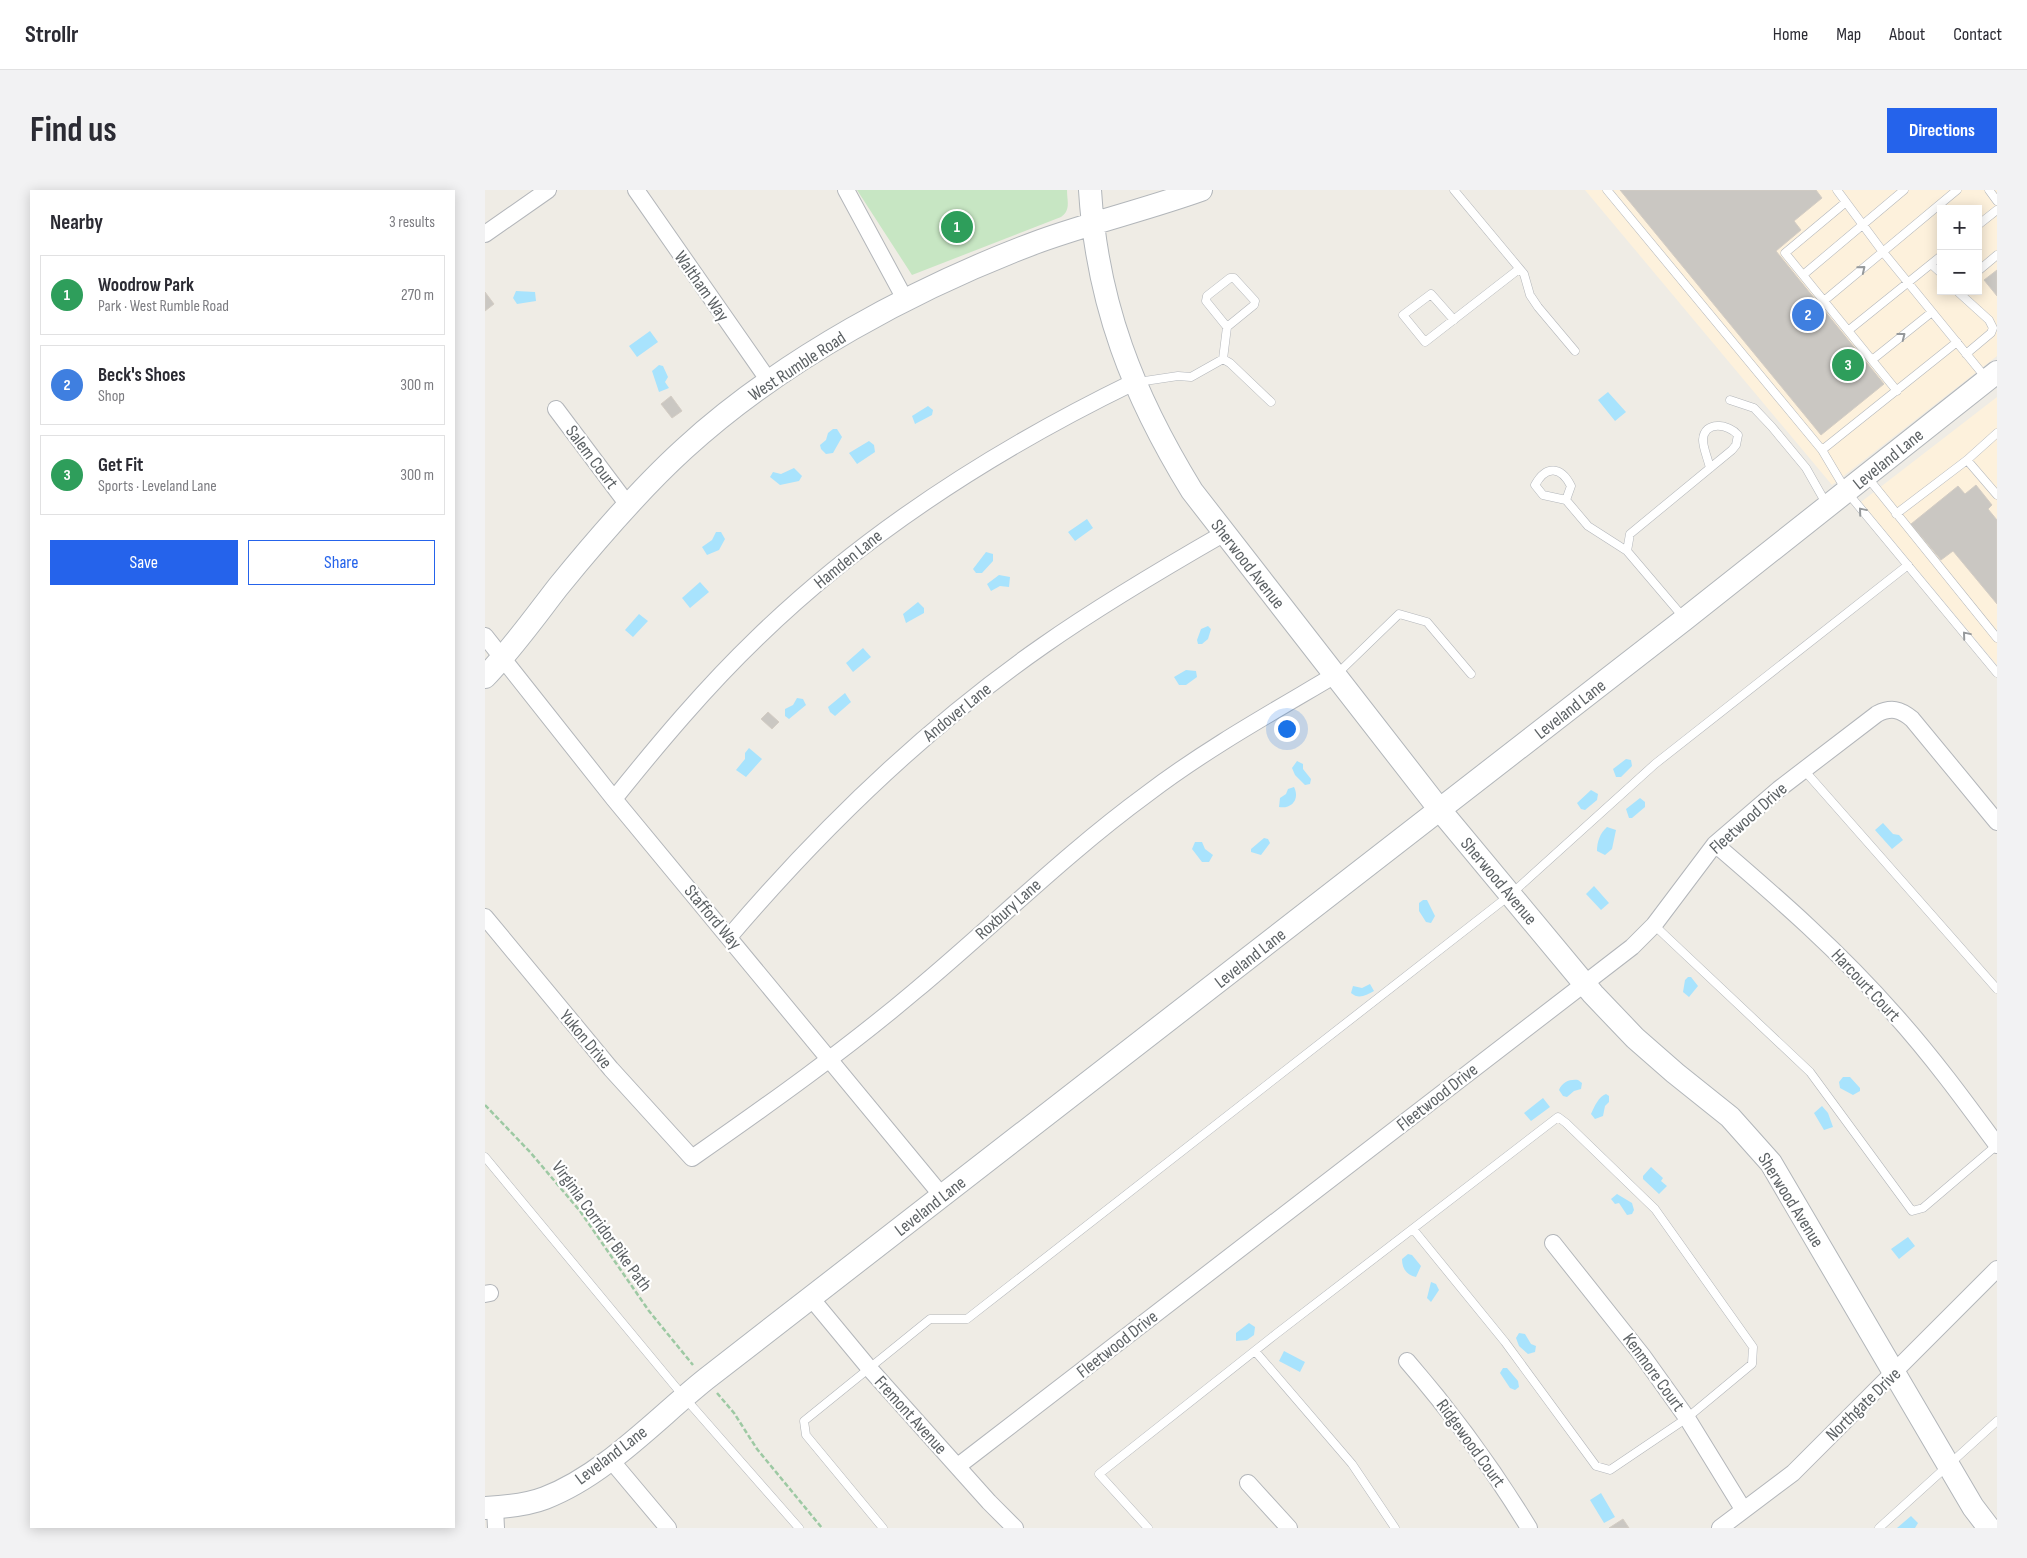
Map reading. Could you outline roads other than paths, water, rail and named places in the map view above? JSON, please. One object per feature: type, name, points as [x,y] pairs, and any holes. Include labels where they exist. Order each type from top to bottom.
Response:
[{"type":"street","points":[[485,234],[548,190]]},
{"type":"street","name":"Waltham Way","points":[[636,190],[769,381]]},
{"type":"street","points":[[846,190],[906,301]]},
{"type":"street","name":"Sherwood Avenue","points":[[1090,190],[1092,223],[1105,296],[1134,382],[1164,445],[1191,491],[1440,810],[1584,984],[1635,1038],[1730,1117],[1757,1145],[1771,1164],[1973,1507],[1989,1528]]},
{"type":"street","name":"West Rumble Road","points":[[485,677],[503,659],[573,568],[628,505],[684,449],[769,381],[837,338],[906,301],[983,265],[1092,223],[1146,209],[1201,190]]},
{"type":"street","name":"Leveland Lane","points":[[492,1515],[545,1498],[575,1483],[610,1459],[684,1397],[1685,619],[1992,375]]},
{"type":"street","name":"Hamden Lane","points":[[614,799],[663,738],[707,688],[757,637],[853,554],[910,511],[981,464],[1068,415],[1134,382]]},
{"type":"street","name":"Salem Court","points":[[557,409],[628,505]]},
{"type":"street","name":"Andover Lane","points":[[729,936],[809,847],[867,790],[975,696],[1042,646],[1095,610],[1223,534]]},
{"type":"street","name":"Stafford Way","points":[[485,636],[614,799],[943,1197]]},
{"type":"street","name":"Roxbury Lane","points":[[692,1158],[829,1061],[917,990],[1083,842],[1140,798],[1208,751],[1335,675]]},
{"type":"street","name":"Fleetwood Drive","points":[[957,1466],[1632,948],[1654,925],[1715,844],[1877,714],[1885,710],[1896,710],[1904,712],[1912,719],[1997,822]]},
{"type":"street","name":"Harcourt Court","points":[[1715,844],[1805,924],[1888,1007],[1947,1078],[1997,1145]]},
{"type":"street","name":"Yukon Drive","points":[[485,917],[611,1069],[692,1158]]},
{"type":"street","name":"Kenmore Court","points":[[1553,1243],[1614,1318],[1687,1418],[1743,1510]]},
{"type":"street","name":"Northgate Drive","points":[[1720,1528],[1793,1473],[1895,1374],[1997,1269]]},
{"type":"street","name":"Fremont Avenue","points":[[811,1298],[869,1368],[989,1502],[1015,1528]]},
{"type":"street","name":"Ridgewood Court","points":[[1407,1361],[1468,1436],[1499,1479],[1529,1528]]},
{"type":"street","points":[[610,1459],[668,1528]]},
{"type":"street","points":[[1248,1483],[1289,1528]]},
{"type":"lane","points":[[1453,190],[1519,269],[1538,307],[1575,350]]},
{"type":"lane","points":[[1607,190],[1822,450],[1847,492],[1997,673]]},
{"type":"lane","points":[[1803,275],[1904,190]]},
{"type":"lane","points":[[1825,300],[1957,190]]},
{"type":"lane","points":[[1989,190],[1997,201]]},
{"type":"lane","points":[[1841,192],[1862,225],[1966,354],[1992,375]]},
{"type":"lane","points":[[1846,202],[1785,253],[1897,391]]},
{"type":"lane","points":[[1982,222],[1997,210]]},
{"type":"lane","points":[[1982,268],[1997,255]]},
{"type":"lane","points":[[1849,330],[1937,259]]},
{"type":"lane","points":[[1931,264],[1937,269]]},
{"type":"lane","points":[[1454,320],[1431,294],[1403,315],[1425,342],[1454,320],[1519,269]]},
{"type":"lane","points":[[1223,359],[1227,327],[1254,305],[1255,301],[1234,278],[1230,278],[1207,296],[1206,301],[1227,327]]},
{"type":"lane","points":[[1961,295],[1989,320],[1993,328],[1991,334],[1966,354]]},
{"type":"lane","points":[[1872,360],[1933,312]]},
{"type":"lane","points":[[1822,450],[1957,342]]},
{"type":"lane","points":[[1134,382],[1191,376],[1223,359]]},
{"type":"lane","points":[[1223,359],[1230,363],[1271,402]]},
{"type":"lane","points":[[1730,400],[1754,408],[1806,468],[1828,507]]},
{"type":"lane","points":[[1627,551],[1630,534],[1710,468],[1736,445],[1738,435],[1733,428],[1725,425],[1717,426],[1710,428],[1704,435],[1703,442],[1710,468]]},
{"type":"lane","points":[[1895,514],[1967,460],[1997,433]]},
{"type":"lane","points":[[1967,460],[1997,495]]},
{"type":"lane","points":[[1566,500],[1571,486],[1562,472],[1555,469],[1547,470],[1535,484],[1543,495],[1566,500],[1588,526],[1627,551],[1685,619]]},
{"type":"lane","points":[[1866,476],[1997,638]]},
{"type":"lane","points":[[883,1528],[806,1435],[804,1421],[930,1319],[967,1319],[1510,895],[1655,764],[1908,565]]},
{"type":"lane","points":[[1335,675],[1399,614],[1409,615],[1427,622],[1471,674]]},
{"type":"lane","points":[[1805,770],[1997,989]]},
{"type":"lane","points":[[1654,925],[1810,1072],[1912,1211],[1923,1208],[1997,1145]]},
{"type":"lane","points":[[1148,1528],[1099,1474],[1255,1350],[1558,1117],[1655,1209],[1753,1348],[1752,1364],[1687,1418],[1610,1470],[1596,1466],[1505,1342],[1413,1229]]},
{"type":"lane","points":[[485,1157],[684,1397],[799,1528]]},
{"type":"lane","points":[[1255,1350],[1352,1464],[1395,1528]]},
{"type":"lane","points":[[1879,1528],[1997,1421]]},
{"type":"water","points":[[516,291],[535,292],[536,301],[517,304],[513,298]]},
{"type":"water","points":[[650,331],[658,342],[637,357],[629,346]]},
{"type":"water","points":[[659,365],[663,366],[668,377],[665,382],[669,388],[659,392],[652,371]]},
{"type":"water","points":[[1608,392],[1626,412],[1615,421],[1598,400]]},
{"type":"water","points":[[928,406],[933,410],[932,415],[915,424],[912,416]]},
{"type":"water","points":[[833,429],[837,429],[842,437],[833,453],[826,454],[820,445],[826,440],[828,433]]},
{"type":"water","points":[[869,441],[874,445],[875,452],[857,464],[849,453]]},
{"type":"water","points":[[794,468],[802,476],[799,481],[780,485],[770,477],[773,472],[781,474]]},
{"type":"water","points":[[1087,519],[1093,528],[1075,541],[1068,532]]},
{"type":"water","points":[[716,532],[721,532],[725,539],[719,550],[707,555],[702,547],[712,540]]},
{"type":"water","points":[[986,552],[993,554],[993,561],[982,573],[976,573],[973,569]]},
{"type":"water","points":[[999,575],[1010,577],[1009,587],[1000,586],[991,591],[987,584]]},
{"type":"water","points":[[700,582],[709,592],[690,608],[682,598]]},
{"type":"water","points":[[918,602],[924,608],[924,613],[906,623],[903,614]]},
{"type":"water","points":[[639,614],[648,621],[633,637],[625,630]]},
{"type":"water","points":[[1208,626],[1211,629],[1208,639],[1202,644],[1198,644],[1197,640],[1201,629]]},
{"type":"water","points":[[863,648],[871,657],[853,672],[846,663]]},
{"type":"water","points":[[1186,670],[1196,671],[1197,677],[1186,685],[1179,685],[1174,677]]},
{"type":"water","points":[[845,693],[851,702],[835,716],[828,707]]},
{"type":"water","points":[[797,698],[803,699],[806,705],[789,719],[785,716],[785,709],[793,705]]},
{"type":"water","points":[[749,748],[762,759],[746,777],[736,770],[745,759],[745,753]]},
{"type":"water","points":[[1626,759],[1631,760],[1632,766],[1621,777],[1616,777],[1613,769]]},
{"type":"water","points":[[1297,761],[1303,764],[1303,769],[1311,779],[1310,784],[1305,785],[1295,775],[1292,768]]},
{"type":"water","points":[[1294,787],[1296,795],[1294,802],[1288,806],[1279,807],[1280,798],[1286,794],[1288,789]]},
{"type":"water","points":[[1591,790],[1598,794],[1597,800],[1585,810],[1581,809],[1577,803]]},
{"type":"water","points":[[1640,798],[1645,802],[1645,807],[1632,818],[1629,818],[1626,809]]},
{"type":"water","points":[[1883,823],[1893,834],[1899,835],[1903,840],[1892,849],[1875,830]]},
{"type":"water","points":[[1607,827],[1616,830],[1612,849],[1605,855],[1597,851],[1597,848],[1598,841]]},
{"type":"water","points":[[1264,838],[1268,839],[1270,843],[1261,855],[1251,852],[1251,849]]},
{"type":"water","points":[[1195,842],[1202,842],[1205,849],[1213,855],[1209,862],[1202,862],[1192,849]]},
{"type":"water","points":[[1594,886],[1609,903],[1601,910],[1586,894]]},
{"type":"water","points":[[1427,900],[1435,916],[1431,923],[1426,922],[1419,911],[1419,903]]},
{"type":"water","points":[[1691,977],[1698,986],[1689,997],[1683,992],[1685,980]]},
{"type":"water","points":[[1370,984],[1374,991],[1368,994],[1357,996],[1351,993],[1353,986],[1362,988]]},
{"type":"water","points":[[1843,1077],[1850,1077],[1860,1088],[1860,1091],[1853,1095],[1840,1088],[1839,1082]]},
{"type":"water","points":[[1572,1080],[1578,1080],[1582,1083],[1581,1089],[1574,1091],[1567,1097],[1563,1096],[1559,1090],[1562,1085]]},
{"type":"water","points":[[1606,1094],[1609,1096],[1609,1102],[1605,1106],[1603,1116],[1595,1119],[1591,1114],[1592,1111],[1599,1099]]},
{"type":"water","points":[[1543,1098],[1550,1107],[1531,1121],[1524,1113]]},
{"type":"water","points":[[1822,1106],[1828,1113],[1833,1127],[1824,1130],[1814,1113]]},
{"type":"water","points":[[1651,1167],[1663,1178],[1661,1181],[1667,1186],[1659,1194],[1643,1179],[1643,1176]]},
{"type":"water","points":[[1617,1194],[1632,1203],[1634,1210],[1632,1214],[1627,1215],[1619,1203],[1615,1204],[1611,1199]]},
{"type":"water","points":[[1908,1237],[1915,1246],[1899,1259],[1891,1249]]},
{"type":"water","points":[[1408,1254],[1412,1255],[1421,1266],[1416,1277],[1410,1275],[1404,1269],[1402,1259]]},
{"type":"water","points":[[1431,1282],[1436,1284],[1439,1290],[1431,1302],[1427,1298]]},
{"type":"water","points":[[1249,1323],[1255,1327],[1254,1335],[1247,1340],[1236,1341],[1236,1333]]},
{"type":"water","points":[[1519,1333],[1525,1334],[1531,1344],[1536,1346],[1535,1352],[1528,1354],[1519,1346],[1516,1338]]},
{"type":"water","points":[[1284,1351],[1305,1362],[1300,1372],[1279,1361]]},
{"type":"water","points":[[1503,1368],[1507,1368],[1518,1381],[1519,1387],[1515,1390],[1510,1388],[1500,1373]]},
{"type":"water","points":[[1601,1493],[1615,1517],[1604,1523],[1590,1500]]},
{"type":"water","points":[[1911,1516],[1918,1523],[1915,1528],[1897,1528]]},
{"type":"place","name":"Woodrow Park","points":[[957,227]]},
{"type":"place","name":"Beck's Shoes","points":[[1808,315]]},
{"type":"place","name":"Get Fit","points":[[1848,365]]}]
